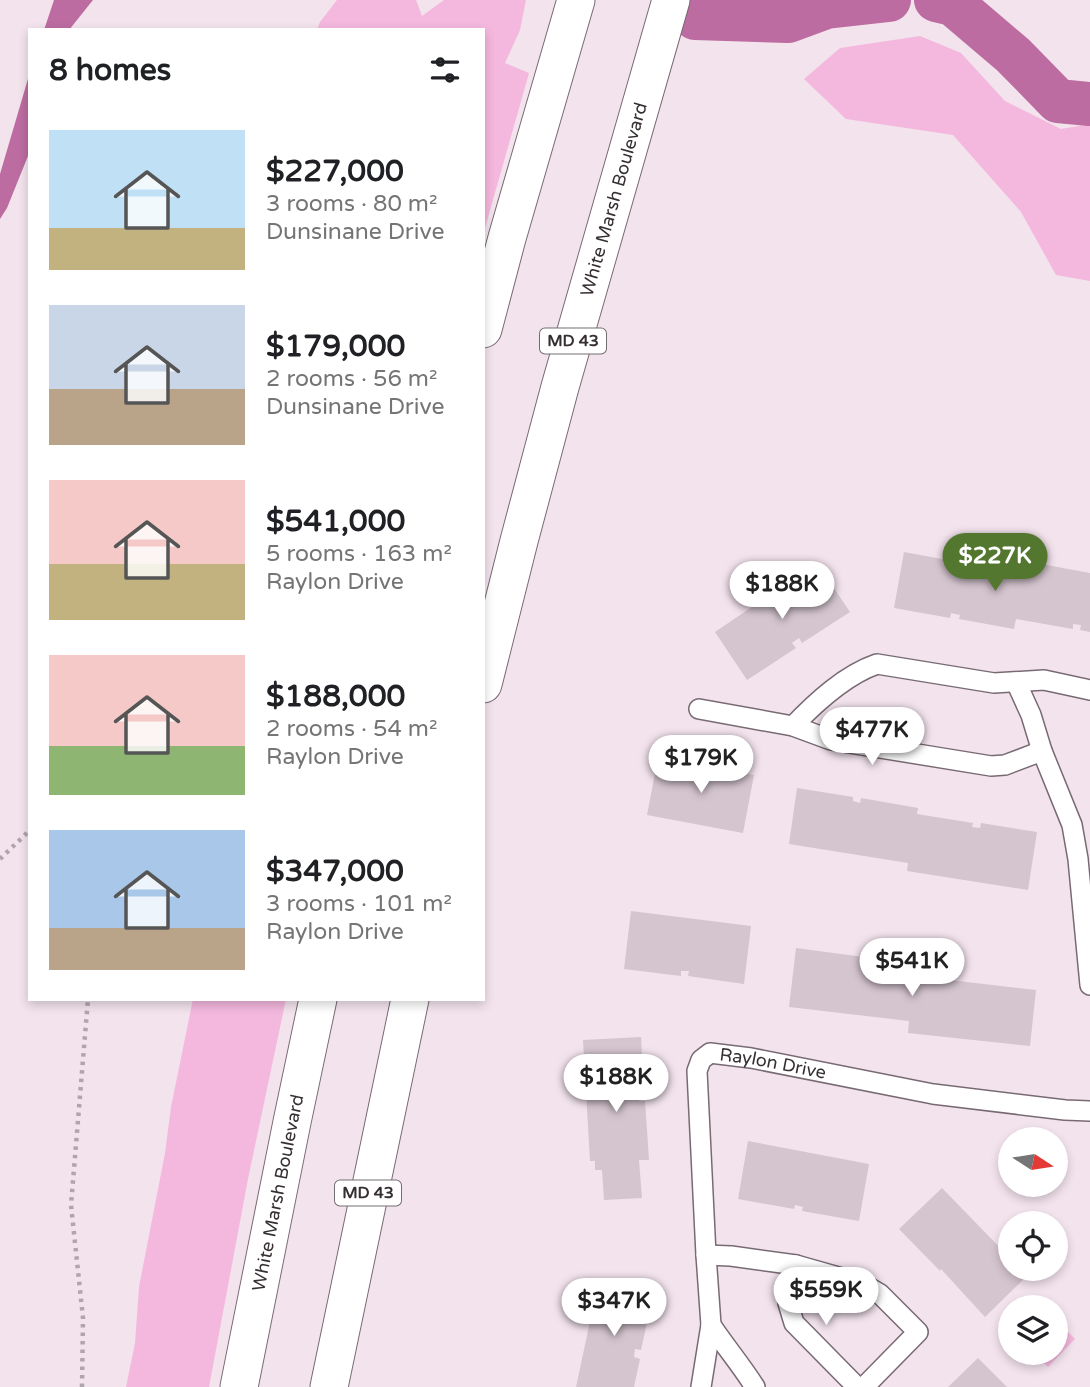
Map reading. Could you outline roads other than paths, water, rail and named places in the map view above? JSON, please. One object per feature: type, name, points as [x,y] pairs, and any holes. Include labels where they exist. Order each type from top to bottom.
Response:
[{"type":"highway","points":[[485,321],[576,0]]},
{"type":"highway","name":"White Marsh Boulevard","points":[[485,676],[559,387],[671,0]]},
{"type":"highway","name":"White Marsh Boulevard","points":[[239,1387],[318,1001]]},
{"type":"highway","name":"MD 43","points":[[329,1387],[410,1001]]},
{"type":"street","points":[[793,726],[818,700],[865,668],[877,664],[994,683],[1044,680],[1090,690]]},
{"type":"street","points":[[1016,682],[1072,825],[1078,859],[1090,985]]},
{"type":"street","points":[[699,709],[793,726],[831,740],[990,766],[1004,765],[1042,751]]},
{"type":"street","name":"Raylon Drive","points":[[701,1387],[711,1325],[697,1071],[701,1060],[710,1053],[751,1058],[933,1094],[1090,1111]]},
{"type":"street","points":[[706,1255],[796,1265],[863,1284],[880,1294],[918,1332],[864,1387]]},
{"type":"street","points":[[796,1265],[788,1303],[794,1323],[857,1387]]},
{"type":"street","points":[[711,1325],[755,1387]]},
{"type":"waterway","points":[[695,18],[788,21],[826,7],[889,0]]},
{"type":"waterway","points":[[936,0],[953,4],[1013,55],[1058,101],[1090,104]]}]
